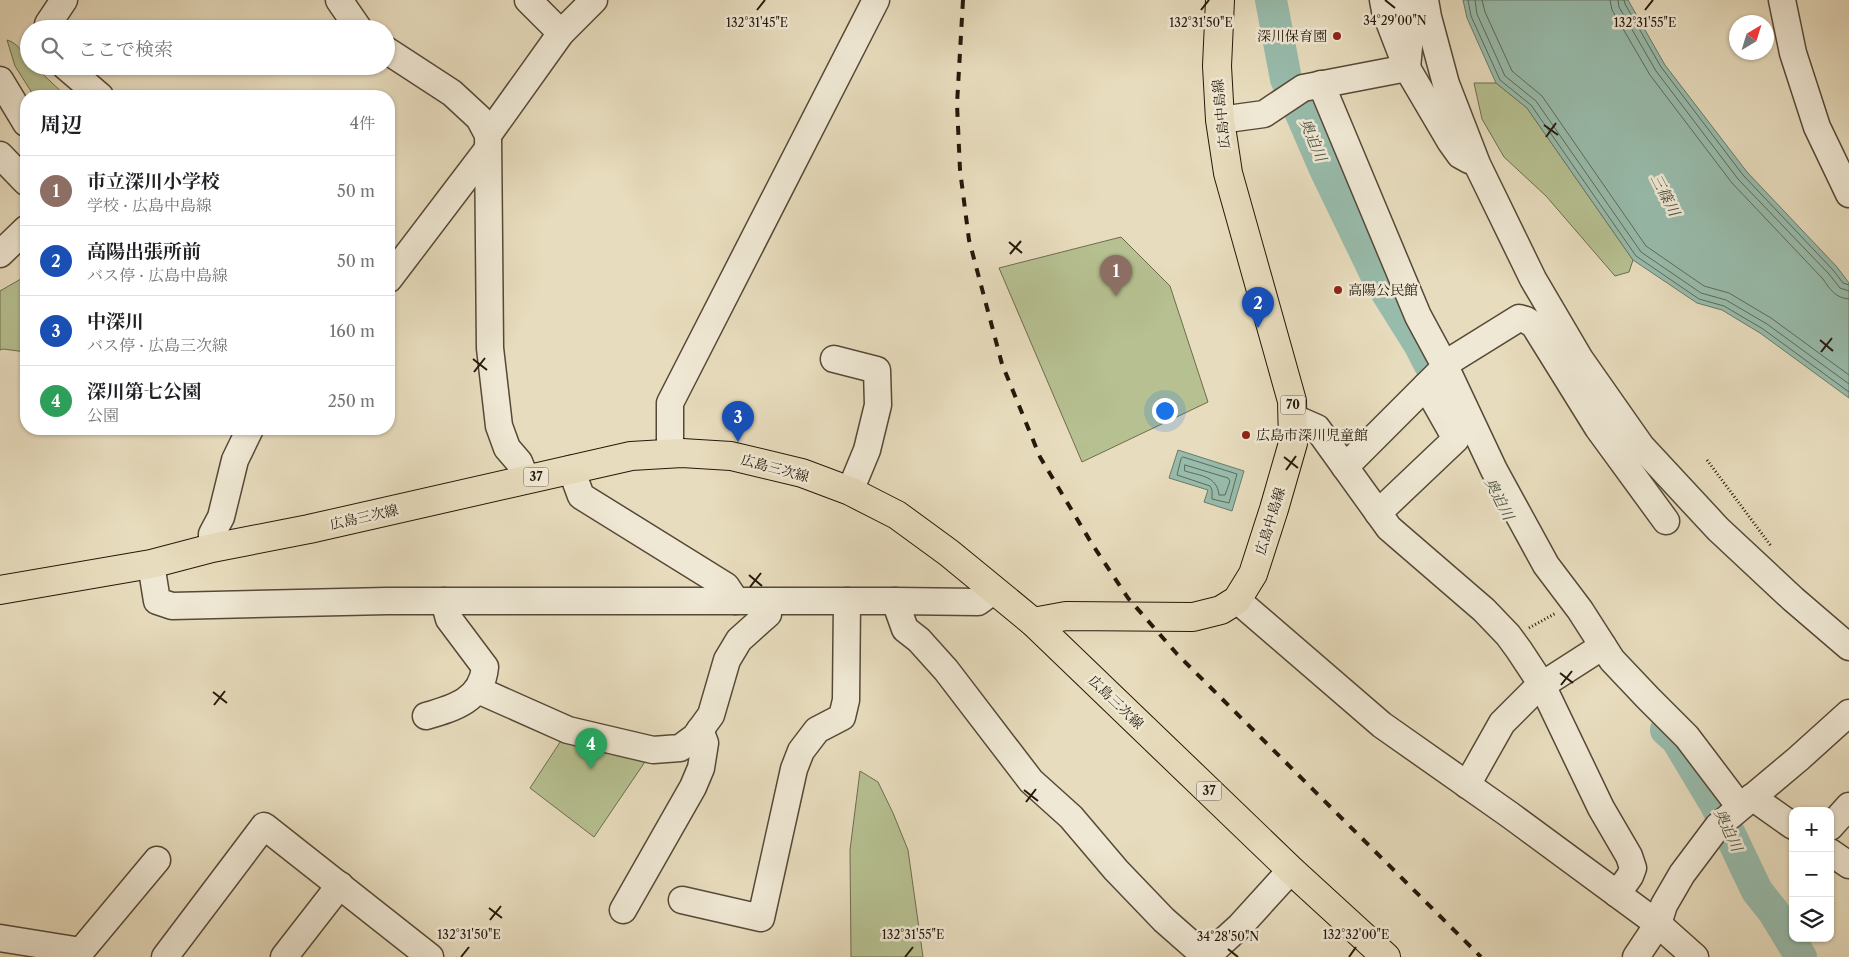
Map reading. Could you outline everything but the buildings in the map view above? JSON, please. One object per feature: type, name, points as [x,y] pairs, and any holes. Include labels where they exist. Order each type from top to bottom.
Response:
[{"type":"main road","name":"広島中島線","points":[[1033,622],[1066,616],[1193,617],[1221,610],[1237,600],[1254,574],[1274,509],[1293,443],[1294,418],[1292,401],[1228,174],[1220,120],[1217,66],[1220,0]]},
{"type":"main road","name":"広島三次線","points":[[0,590],[151,564],[212,548],[309,529],[631,456],[670,453],[731,456],[802,473],[850,491],[896,515],[949,553],[1033,622],[1291,870],[1386,957]]},
{"type":"street","points":[[51,20],[64,0]]},
{"type":"street","points":[[339,0],[353,20]]},
{"type":"street","points":[[528,0],[561,33]]},
{"type":"street","points":[[395,271],[488,143],[561,33],[594,0]]},
{"type":"street","points":[[670,453],[670,403],[876,0]]},
{"type":"street","points":[[1383,0],[1384,11],[1408,68],[1450,141],[1460,154],[1477,164]]},
{"type":"street","points":[[1404,0],[1410,36],[1408,68]]},
{"type":"street","points":[[1425,0],[1446,84],[1477,164],[1533,279],[1580,358],[1641,446],[1718,529],[1849,647]]},
{"type":"street","points":[[1782,0],[1792,53],[1817,127],[1849,194]]},
{"type":"street","points":[[395,56],[452,92],[479,118],[488,143],[490,348],[499,426],[507,448],[519,462],[526,479]]},
{"type":"street","points":[[1220,120],[1264,114],[1303,88],[1408,68]]},
{"type":"street","points":[[76,75],[93,90]]},
{"type":"street","points":[[0,80],[20,113]]},
{"type":"street","points":[[1321,84],[1418,316],[1456,439],[1378,513]]},
{"type":"street","points":[[0,155],[20,176]]},
{"type":"street","points":[[10,251],[20,237]]},
{"type":"street","points":[[1345,467],[1453,359],[1519,318],[1534,325],[1598,428],[1666,521]]},
{"type":"street","points":[[834,358],[877,370],[878,405],[867,450],[850,491]]},
{"type":"street","points":[[1436,376],[1494,470],[1566,599],[1603,646],[1627,690],[1687,737],[1746,802],[1789,824]]},
{"type":"street","points":[[1294,418],[1317,428],[1389,528],[1484,610],[1511,638],[1542,685],[1601,808],[1629,856],[1633,868],[1630,876],[1617,894]]},
{"type":"street","points":[[212,548],[212,534],[222,517],[235,460],[247,435]]},
{"type":"street","points":[[571,469],[581,496],[726,586],[736,601]]},
{"type":"street","points":[[151,564],[157,601],[172,606],[444,601],[978,602],[993,591]]},
{"type":"street","points":[[1237,600],[1382,725],[1467,784],[1658,924],[1695,957]]},
{"type":"street","points":[[426,716],[456,707],[478,690],[484,680],[485,667],[449,619],[444,601]]},
{"type":"street","points":[[682,900],[761,918],[794,769],[801,751],[817,730],[842,717],[846,700],[847,601]]},
{"type":"street","points":[[896,601],[905,629],[919,640],[946,670],[1031,781],[1071,817],[1116,870],[1150,906],[1206,957],[1240,926],[1291,870]]},
{"type":"street","points":[[478,690],[568,730],[653,750],[680,748],[695,737],[711,715],[727,660],[739,640],[768,614],[768,602]]},
{"type":"street","points":[[1467,784],[1502,723],[1536,689],[1603,646]]},
{"type":"street","points":[[1636,957],[1658,924],[1664,905],[1682,874],[1718,826],[1798,759],[1849,713]]},
{"type":"street","points":[[623,910],[693,787],[701,768],[705,743],[700,730]]},
{"type":"street","points":[[1834,823],[1849,806]]},
{"type":"street","points":[[166,957],[264,826],[340,885],[416,953]]},
{"type":"street","points":[[1834,855],[1849,865]]},
{"type":"street","points":[[0,938],[80,951],[158,860]]},
{"type":"street","points":[[284,957],[340,885]]},
{"type":"path","points":[[1511,638],[1566,599]]},
{"type":"shaded area","points":[[7,40],[20,49],[20,74],[15,66]]},
{"type":"shaded area","points":[[21,75],[44,75],[60,90],[30,90]]},
{"type":"shaded area","points":[[1474,83],[1496,83],[1527,108],[1633,260],[1629,272],[1615,276],[1546,196],[1504,157],[1482,119]]},
{"type":"shaded area","points":[[1121,237],[1170,286],[1208,402],[1082,462],[999,268]]},
{"type":"shaded area","points":[[20,279],[20,351],[0,350],[0,291]]},
{"type":"shaded area","points":[[568,730],[653,750],[594,837],[530,788]]},
{"type":"shaded area","points":[[860,771],[878,782],[908,850],[923,957],[851,957],[850,850]]},
{"type":"water","name":"三篠川","points":[[1463,0],[1628,0],[1665,65],[1747,172],[1837,267],[1849,283],[1849,398],[1760,333],[1722,310],[1697,303],[1633,260],[1527,108],[1496,83],[1467,18]]},
{"type":"water","points":[[1178,450],[1244,471],[1232,511],[1204,502],[1208,490],[1169,478]]},
{"type":"waterway","name":"奥迫川","points":[[1271,0],[1286,79],[1324,167],[1377,277],[1419,344],[1434,373]]},
{"type":"waterway","name":"奥迫川","points":[[1666,730],[1677,740],[1716,805],[1757,891],[1773,911],[1801,957]]},
{"type":"railway","points":[[963,0],[957,104],[960,170],[969,240],[1002,364],[1040,457],[1092,544],[1128,598],[1177,654],[1481,957]]},
{"type":"place","name":"深川保育園","points":[[1337,36]]},
{"type":"place","name":"高陽公民館","points":[[1338,290]]},
{"type":"place","name":"市立深川小学校","points":[[1116,296]]},
{"type":"place","name":"高陽出張所前","points":[[1258,328]]},
{"type":"place","name":"広島市深川児童館","points":[[1246,435]]},
{"type":"place","name":"中深川","points":[[738,442]]},
{"type":"place","name":"深川第七公園","points":[[591,769]]}]
